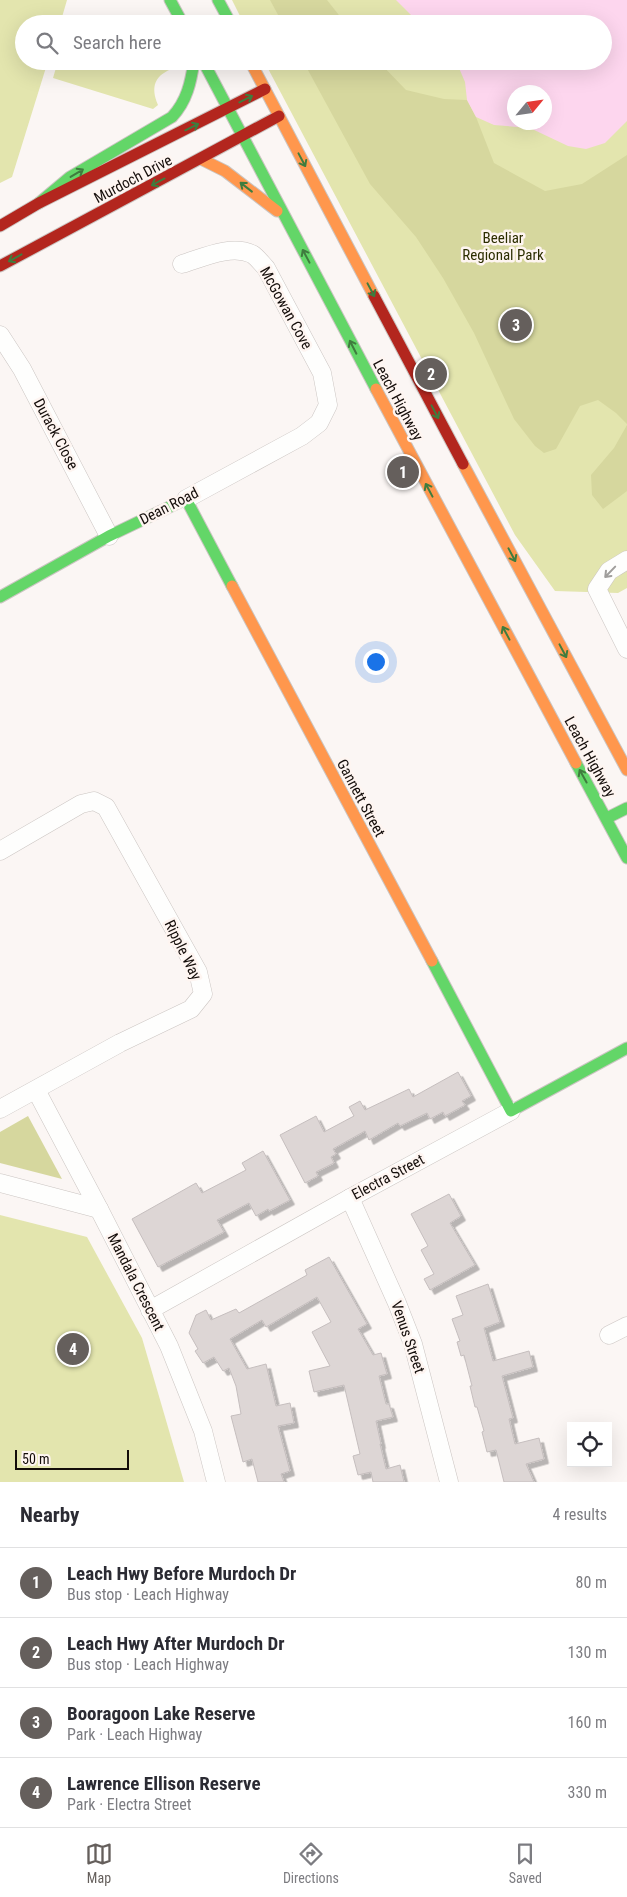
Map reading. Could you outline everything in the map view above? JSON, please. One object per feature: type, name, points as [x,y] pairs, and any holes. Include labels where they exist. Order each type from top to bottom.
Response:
[{"type":"main road","points":[[170,0],[178,15]]},
{"type":"main road","points":[[218,0],[226,15]]},
{"type":"main road","points":[[39,203],[70,177],[172,117],[183,105],[188,95],[193,70]]},
{"type":"main road","name":"Leach Highway","points":[[208,70],[285,217],[379,388],[606,818],[622,835],[627,858]]},
{"type":"main road","name":"Leach Highway","points":[[255,70],[408,371],[627,770]]},
{"type":"main road","name":"Murdoch Drive","points":[[0,226],[39,203],[265,89]]},
{"type":"main road","name":"Murdoch Drive","points":[[0,266],[279,116]]},
{"type":"main road","points":[[201,159],[225,171],[285,217]]},
{"type":"main road","name":"Dean Road","points":[[0,597],[110,536],[186,499]]},
{"type":"main road","name":"Gannett Street","points":[[186,499],[511,1111]]},
{"type":"main road","points":[[606,818],[627,808]]},
{"type":"main road","name":"Electra Street","points":[[511,1111],[627,1048]]},
{"type":"street","name":"McGowan Cove","points":[[182,264],[220,253],[238,251],[252,254],[266,268],[322,374],[328,405]]},
{"type":"street","name":"Durack Close","points":[[0,335],[22,368],[110,536]]},
{"type":"street","name":"Dean Road","points":[[186,499],[302,436],[319,423],[328,405]]},
{"type":"street","points":[[627,560],[609,571],[597,590],[627,649]]},
{"type":"street","name":"Ripple Way","points":[[0,851],[81,804],[94,801],[106,807],[198,972],[203,994],[190,1009],[120,1043],[0,1109]]},
{"type":"street","name":"Mandala Crescent","points":[[36,1090],[168,1346],[203,1431],[216,1482]]},
{"type":"street","name":"Electra Street","points":[[150,1310],[350,1198],[511,1111]]},
{"type":"street","points":[[0,1183],[99,1209]]},
{"type":"street","name":"Venus Street","points":[[350,1198],[397,1303],[413,1344],[449,1482]]},
{"type":"street","points":[[609,1335],[627,1326]]},
{"type":"green space","points":[[0,0],[67,0],[63,15],[15,15],[15,70],[45,70],[12,177],[0,183]]},
{"type":"green space","name":"Beeliar Regional Park","points":[[232,0],[627,0],[627,588],[618,593],[555,591],[515,535],[269,70],[612,70],[612,15],[240,15]]},
{"type":"green space","points":[[270,0],[327,0],[339,15],[278,15]]},
{"type":"green space","points":[[55,70],[170,70],[162,74],[156,82],[154,92],[158,105],[153,109],[53,78]]},
{"type":"green space","points":[[308,70],[387,70],[406,90],[444,99],[467,100],[476,117],[494,163],[545,191],[582,184],[627,155],[627,424],[598,400],[580,406],[556,449],[544,453],[535,446],[514,419],[474,333],[443,278],[416,237],[370,184]]},
{"type":"green space","points":[[627,425],[627,491],[603,509],[592,495],[591,475],[614,448]]},
{"type":"green space","points":[[28,1116],[62,1179],[0,1163],[0,1132]]},
{"type":"green space","points":[[0,1215],[87,1237],[142,1338],[184,1482],[0,1482]]},
{"type":"shaded area","points":[[396,0],[627,0],[627,121],[605,143],[586,149],[568,146],[534,130],[552,130],[552,85],[507,85],[507,126],[494,125],[476,117],[467,100],[465,82],[460,70],[612,70],[612,15],[411,15]]},
{"type":"building","points":[[458,1072],[471,1096],[462,1101],[465,1105],[445,1116],[443,1112],[430,1119],[427,1113],[400,1126],[398,1123],[369,1140],[365,1131],[333,1149],[336,1154],[331,1157],[334,1163],[316,1172],[318,1176],[305,1183],[280,1135],[316,1116],[324,1132],[354,1116],[349,1107],[360,1101],[365,1110],[409,1089],[413,1097]]},
{"type":"building","points":[[263,1151],[290,1200],[256,1216],[249,1203],[217,1220],[224,1232],[158,1267],[132,1219],[196,1183],[202,1193],[246,1170],[242,1163]]},
{"type":"building","points":[[449,1194],[461,1216],[450,1223],[475,1265],[430,1290],[424,1279],[434,1274],[421,1250],[428,1246],[411,1214]]},
{"type":"building","points":[[329,1257],[367,1324],[358,1329],[373,1355],[381,1353],[387,1374],[379,1376],[386,1404],[389,1404],[393,1417],[376,1421],[380,1444],[386,1469],[400,1465],[404,1482],[373,1482],[371,1472],[358,1475],[353,1456],[360,1454],[344,1385],[314,1392],[309,1371],[330,1366],[312,1332],[331,1322],[317,1297],[266,1327],[262,1320],[230,1339],[247,1369],[266,1364],[276,1406],[290,1403],[294,1423],[278,1426],[290,1471],[281,1474],[284,1482],[258,1482],[252,1459],[243,1462],[231,1416],[241,1414],[236,1386],[229,1368],[223,1371],[214,1357],[203,1363],[195,1351],[198,1349],[189,1333],[196,1315],[206,1310],[211,1320],[236,1309],[239,1313],[307,1275],[305,1270]]},
{"type":"building","points":[[488,1284],[500,1322],[484,1328],[493,1361],[529,1351],[533,1367],[502,1376],[513,1418],[509,1419],[515,1444],[539,1438],[544,1459],[526,1464],[534,1482],[504,1482],[496,1450],[487,1452],[482,1432],[484,1431],[477,1407],[475,1407],[464,1355],[461,1356],[457,1342],[460,1341],[452,1319],[463,1315],[456,1296]]},
{"type":"traffic: fast","points":[[170,0],[178,15]]},
{"type":"traffic: fast","points":[[218,0],[226,15]]},
{"type":"traffic: fast","points":[[39,203],[70,177],[172,117],[188,91],[192,70]]},
{"type":"traffic: fast","points":[[208,70],[376,389]]},
{"type":"traffic: fast","points":[[0,597],[109,536],[186,499],[232,586]]},
{"type":"traffic: fast","points":[[576,763],[627,858]]},
{"type":"traffic: fast","points":[[607,818],[627,808]]},
{"type":"traffic: fast","points":[[432,961],[511,1111],[627,1048]]},
{"type":"traffic: slow","points":[[255,70],[374,296]]},
{"type":"traffic: slow","points":[[201,159],[225,171],[277,211]]},
{"type":"traffic: slow","points":[[376,389],[576,763]]},
{"type":"traffic: slow","points":[[463,464],[627,770]]},
{"type":"traffic: slow","points":[[232,586],[432,961]]},
{"type":"traffic: jam","points":[[0,226],[39,203],[265,89]]},
{"type":"traffic: jam","points":[[0,266],[279,116]]},
{"type":"traffic: jam","points":[[374,296],[463,464]]},
{"type":"place","name":"Booragoon Lake Reserve","points":[[516,325]]},
{"type":"place","name":"Leach Hwy After Murdoch Dr","points":[[431,374]]},
{"type":"place","name":"Leach Hwy Before Murdoch Dr","points":[[403,472]]},
{"type":"place","name":"Lawrence Ellison Reserve","points":[[73,1349]]}]
